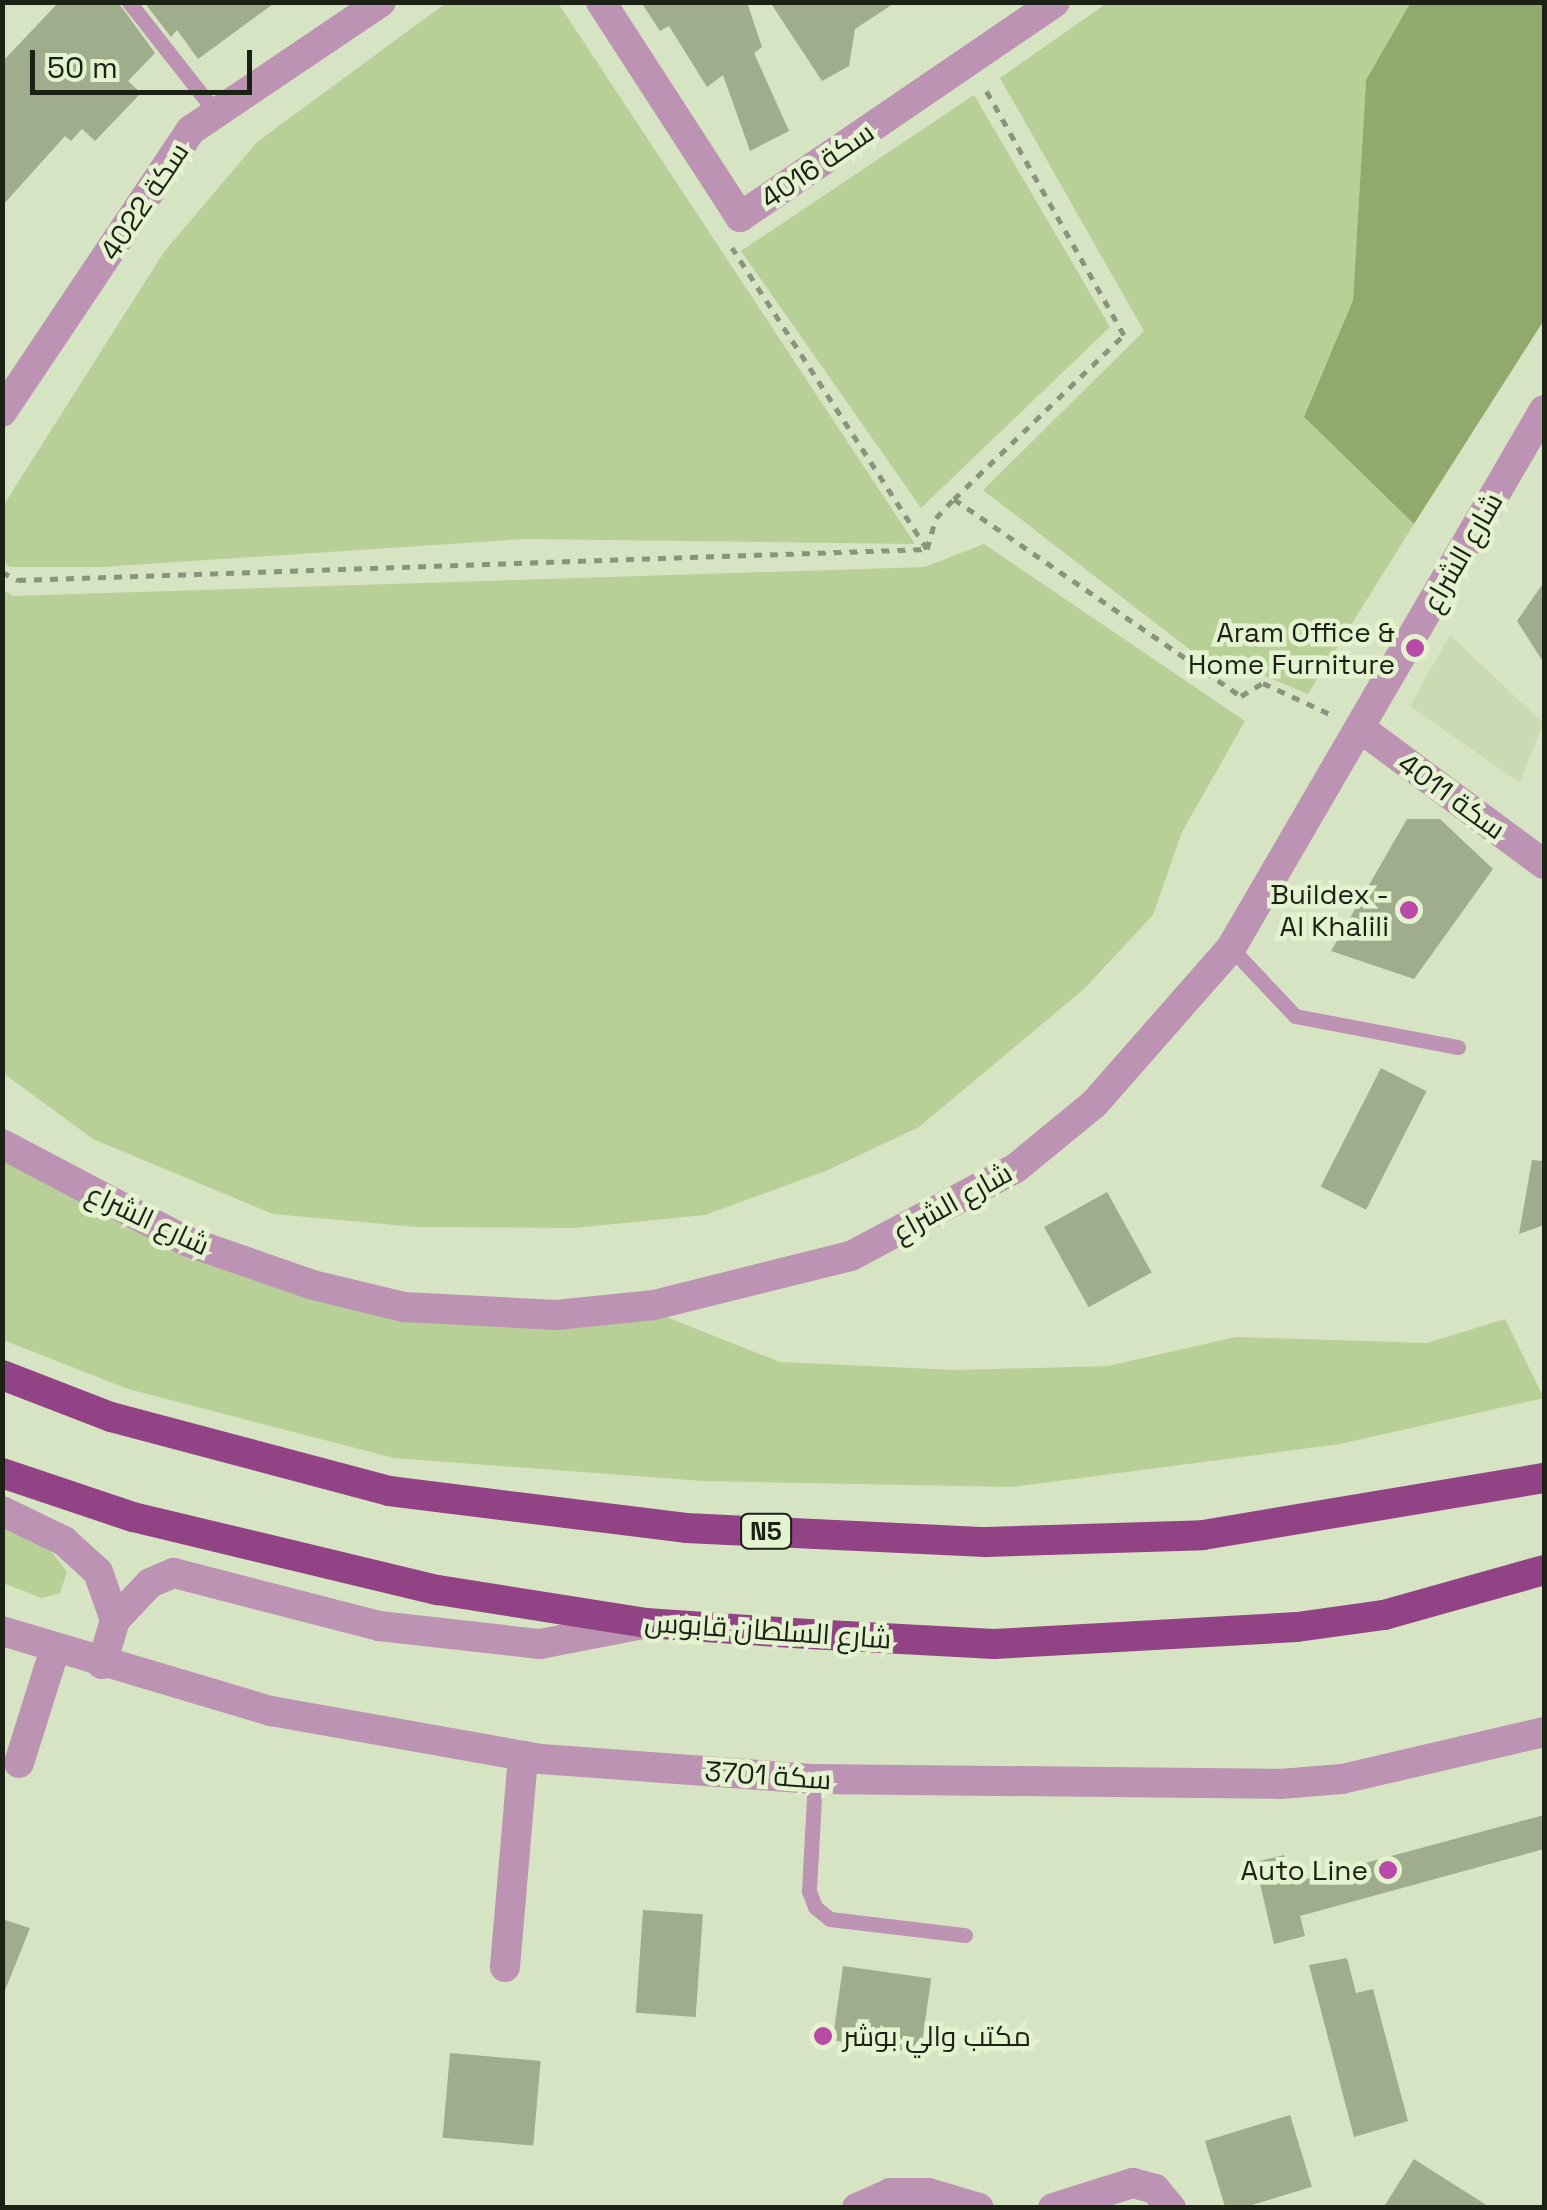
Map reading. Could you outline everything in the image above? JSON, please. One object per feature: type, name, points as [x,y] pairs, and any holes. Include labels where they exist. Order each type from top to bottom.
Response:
[{"type":"highway","name":"N5","points":[[2,1375],[110,1417],[389,1491],[686,1528],[986,1542],[1183,1536],[1402,1504],[1544,1478]]},
{"type":"highway","points":[[1402,1504],[1544,1464]]},
{"type":"highway","name":"شارع السلطان قابوس","points":[[2,1473],[133,1517],[304,1559],[457,1594],[646,1624],[994,1644],[1181,1636],[1384,1614],[1544,1570]]},
{"type":"highway","points":[[1384,1614],[1544,1592]]},
{"type":"street","name":"سكة 4022","points":[[2,412],[191,130],[381,2]]},
{"type":"street","name":"سكة 4016","points":[[601,2],[740,217],[1055,2]]},
{"type":"street","name":"شارع الشراع","points":[[2,1144],[186,1241],[349,1294],[489,1315],[654,1305],[851,1256],[1016,1168],[1094,1104],[1231,948],[1544,410]]},
{"type":"street","name":"سكة 4011","points":[[1360,728],[1544,864]]},
{"type":"street","points":[[2,1512],[64,1541],[98,1572],[115,1620]]},
{"type":"street","points":[[102,1664],[115,1620],[150,1583],[174,1573],[379,1626],[540,1644],[646,1624]]},
{"type":"street","name":"سكة 3701","points":[[2,1632],[271,1711],[523,1756],[815,1779],[1280,1784],[1342,1778],[1544,1732]]},
{"type":"street","points":[[18,1763],[56,1649]]},
{"type":"street","points":[[505,1967],[523,1756]]},
{"type":"street","points":[[1054,2208],[1134,2183],[1155,2189],[1171,2208]]},
{"type":"street","points":[[857,2208],[890,2193],[928,2193],[979,2208]]},
{"type":"lane","points":[[129,2],[216,113]]},
{"type":"lane","points":[[1231,948],[1295,1016],[1458,1047]]},
{"type":"lane","points":[[815,1779],[809,1892],[815,1907],[830,1919],[965,1935]]},
{"type":"path","points":[[927,549],[936,518],[1124,335],[970,62]]},
{"type":"path","points":[[740,217],[728,240],[927,549]]},
{"type":"path","points":[[954,499],[1242,696],[1263,683],[1360,728]]},
{"type":"path","points":[[2,572],[18,580],[927,549]]},
{"type":"shaded area","points":[[1411,2],[1544,3],[1544,320],[1414,524],[1304,417],[1353,300],[1366,80]]},
{"type":"shaded area","points":[[446,3],[558,3],[915,544],[525,539],[101,567],[10,567],[3,561],[3,506],[164,252],[257,142]]},
{"type":"shaded area","points":[[1107,3],[1411,3],[1366,80],[1353,300],[1304,417],[1414,524],[1308,694],[1248,669],[1224,676],[983,490],[1144,331],[1000,78]]},
{"type":"shaded area","points":[[974,95],[1110,327],[921,508],[741,251]]},
{"type":"shaded area","points":[[984,544],[1245,721],[1182,832],[1153,915],[1084,989],[919,1127],[828,1170],[705,1215],[574,1228],[417,1227],[273,1214],[93,1139],[3,1073],[3,590],[13,596],[925,567]]},
{"type":"shaded area","points":[[1450,635],[1543,723],[1520,783],[1410,706]]},
{"type":"shaded area","points":[[2,1156],[309,1294],[659,1314],[780,1362],[956,1370],[1108,1366],[1236,1337],[1427,1343],[1505,1319],[1544,1398],[1340,1444],[1013,1487],[703,1481],[394,1458],[128,1389],[3,1340]]},
{"type":"shaded area","points":[[2,1528],[48,1547],[67,1572],[60,1593],[42,1598],[3,1583]]},
{"type":"building","points":[[59,2],[118,2],[155,53],[128,81],[141,93],[95,141],[82,129],[71,141],[65,136],[2,206],[2,62]]},
{"type":"building","points":[[144,2],[276,2],[198,59],[177,30],[171,37]]},
{"type":"building","points":[[641,2],[747,2],[762,47],[754,53],[789,131],[750,151],[723,75],[707,87],[669,26],[660,31]]},
{"type":"building","points":[[770,2],[896,2],[855,29],[849,66],[822,81]]},
{"type":"building","points":[[1544,582],[1544,663],[1517,621]]},
{"type":"building","name":"Buildex - Al Khalili","points":[[1407,819],[1440,819],[1493,869],[1414,979],[1331,951]]},
{"type":"building","points":[[1381,1068],[1426,1091],[1366,1210],[1321,1187]]},
{"type":"building","points":[[1532,1160],[1544,1161],[1544,1225],[1519,1234]]},
{"type":"building","points":[[1107,1192],[1152,1272],[1089,1307],[1044,1227]]},
{"type":"building","points":[[1544,1815],[1544,1849],[1300,1916],[1305,1936],[1274,1944],[1255,1862],[1284,1855],[1291,1883]]},
{"type":"building","points":[[643,1910],[703,1914],[696,2017],[636,2013]]},
{"type":"building","points":[[2,1919],[30,1928],[4,1993],[2,1993]]},
{"type":"building","points":[[1347,1958],[1356,1993],[1373,1989],[1408,2121],[1354,2137],[1309,1965]]},
{"type":"building","points":[[843,1966],[931,1978],[921,2053],[833,2040]]},
{"type":"building","points":[[450,2053],[541,2061],[533,2146],[443,2138]]},
{"type":"building","points":[[1290,2115],[1312,2187],[1242,2208],[1225,2208],[1205,2141]]},
{"type":"building","points":[[1414,2159],[1491,2208],[1383,2208]]},
{"type":"place","name":"Aram Office & Home Furniture","points":[[1415,648]]},
{"type":"place","name":"Buildex - Al Khalili","points":[[1409,910]]},
{"type":"place","name":"Auto Line","points":[[1388,1870]]},
{"type":"place","name":"مكتب والي بوشر","points":[[823,2036]]}]
